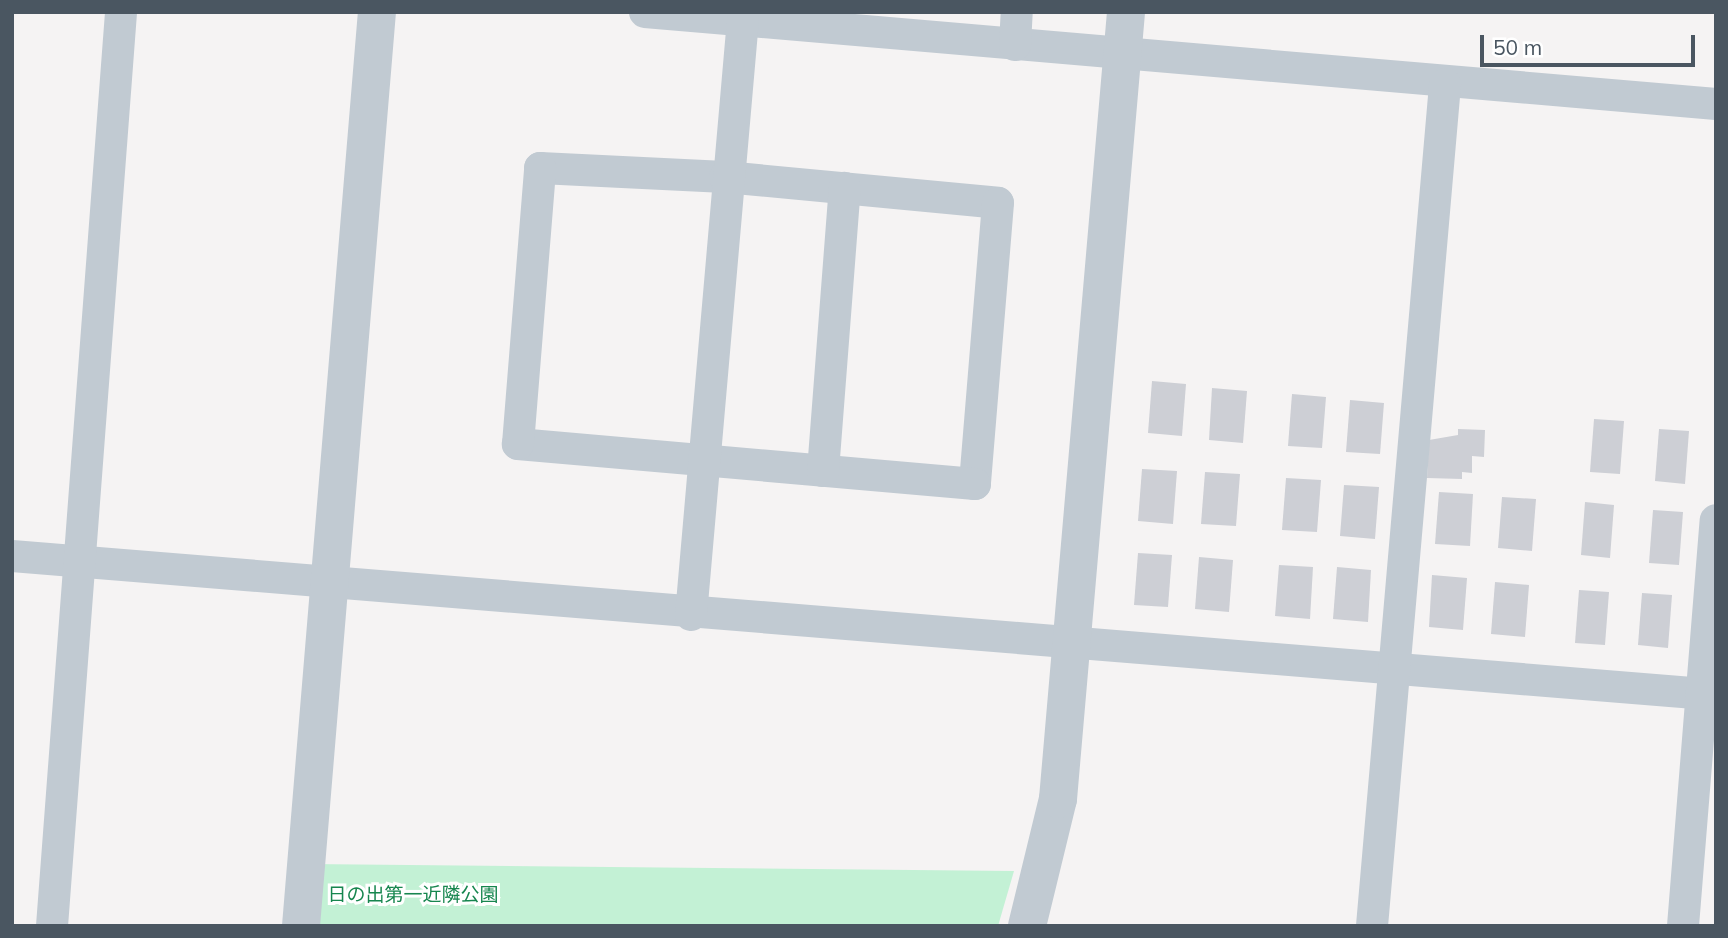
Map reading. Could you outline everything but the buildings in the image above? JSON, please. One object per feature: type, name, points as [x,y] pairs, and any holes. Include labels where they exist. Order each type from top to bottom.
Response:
[{"type":"street","points":[[52,926],[121,12]]},
{"type":"street","points":[[302,926],[326,585],[377,12]]},
{"type":"street","points":[[645,12],[1445,84],[1716,104]]},
{"type":"street","points":[[1015,44],[1017,12]]},
{"type":"street","points":[[1027,926],[1058,799],[1126,12]]},
{"type":"street","points":[[691,615],[725,177],[743,20]]},
{"type":"street","points":[[1372,926],[1390,666],[1445,84]]},
{"type":"street","points":[[540,168],[725,177],[845,188],[998,203],[975,484],[701,462],[518,443],[540,168]]},
{"type":"street","points":[[824,471],[845,188]]},
{"type":"street","points":[[1683,926],[1709,694],[1716,520]]},
{"type":"street","points":[[12,556],[691,615],[1070,645],[1390,666],[1709,694]]},
{"type":"green space","name":"日の出第一近隣公園","points":[[308,864],[1014,871],[998,926],[302,926]]}]
